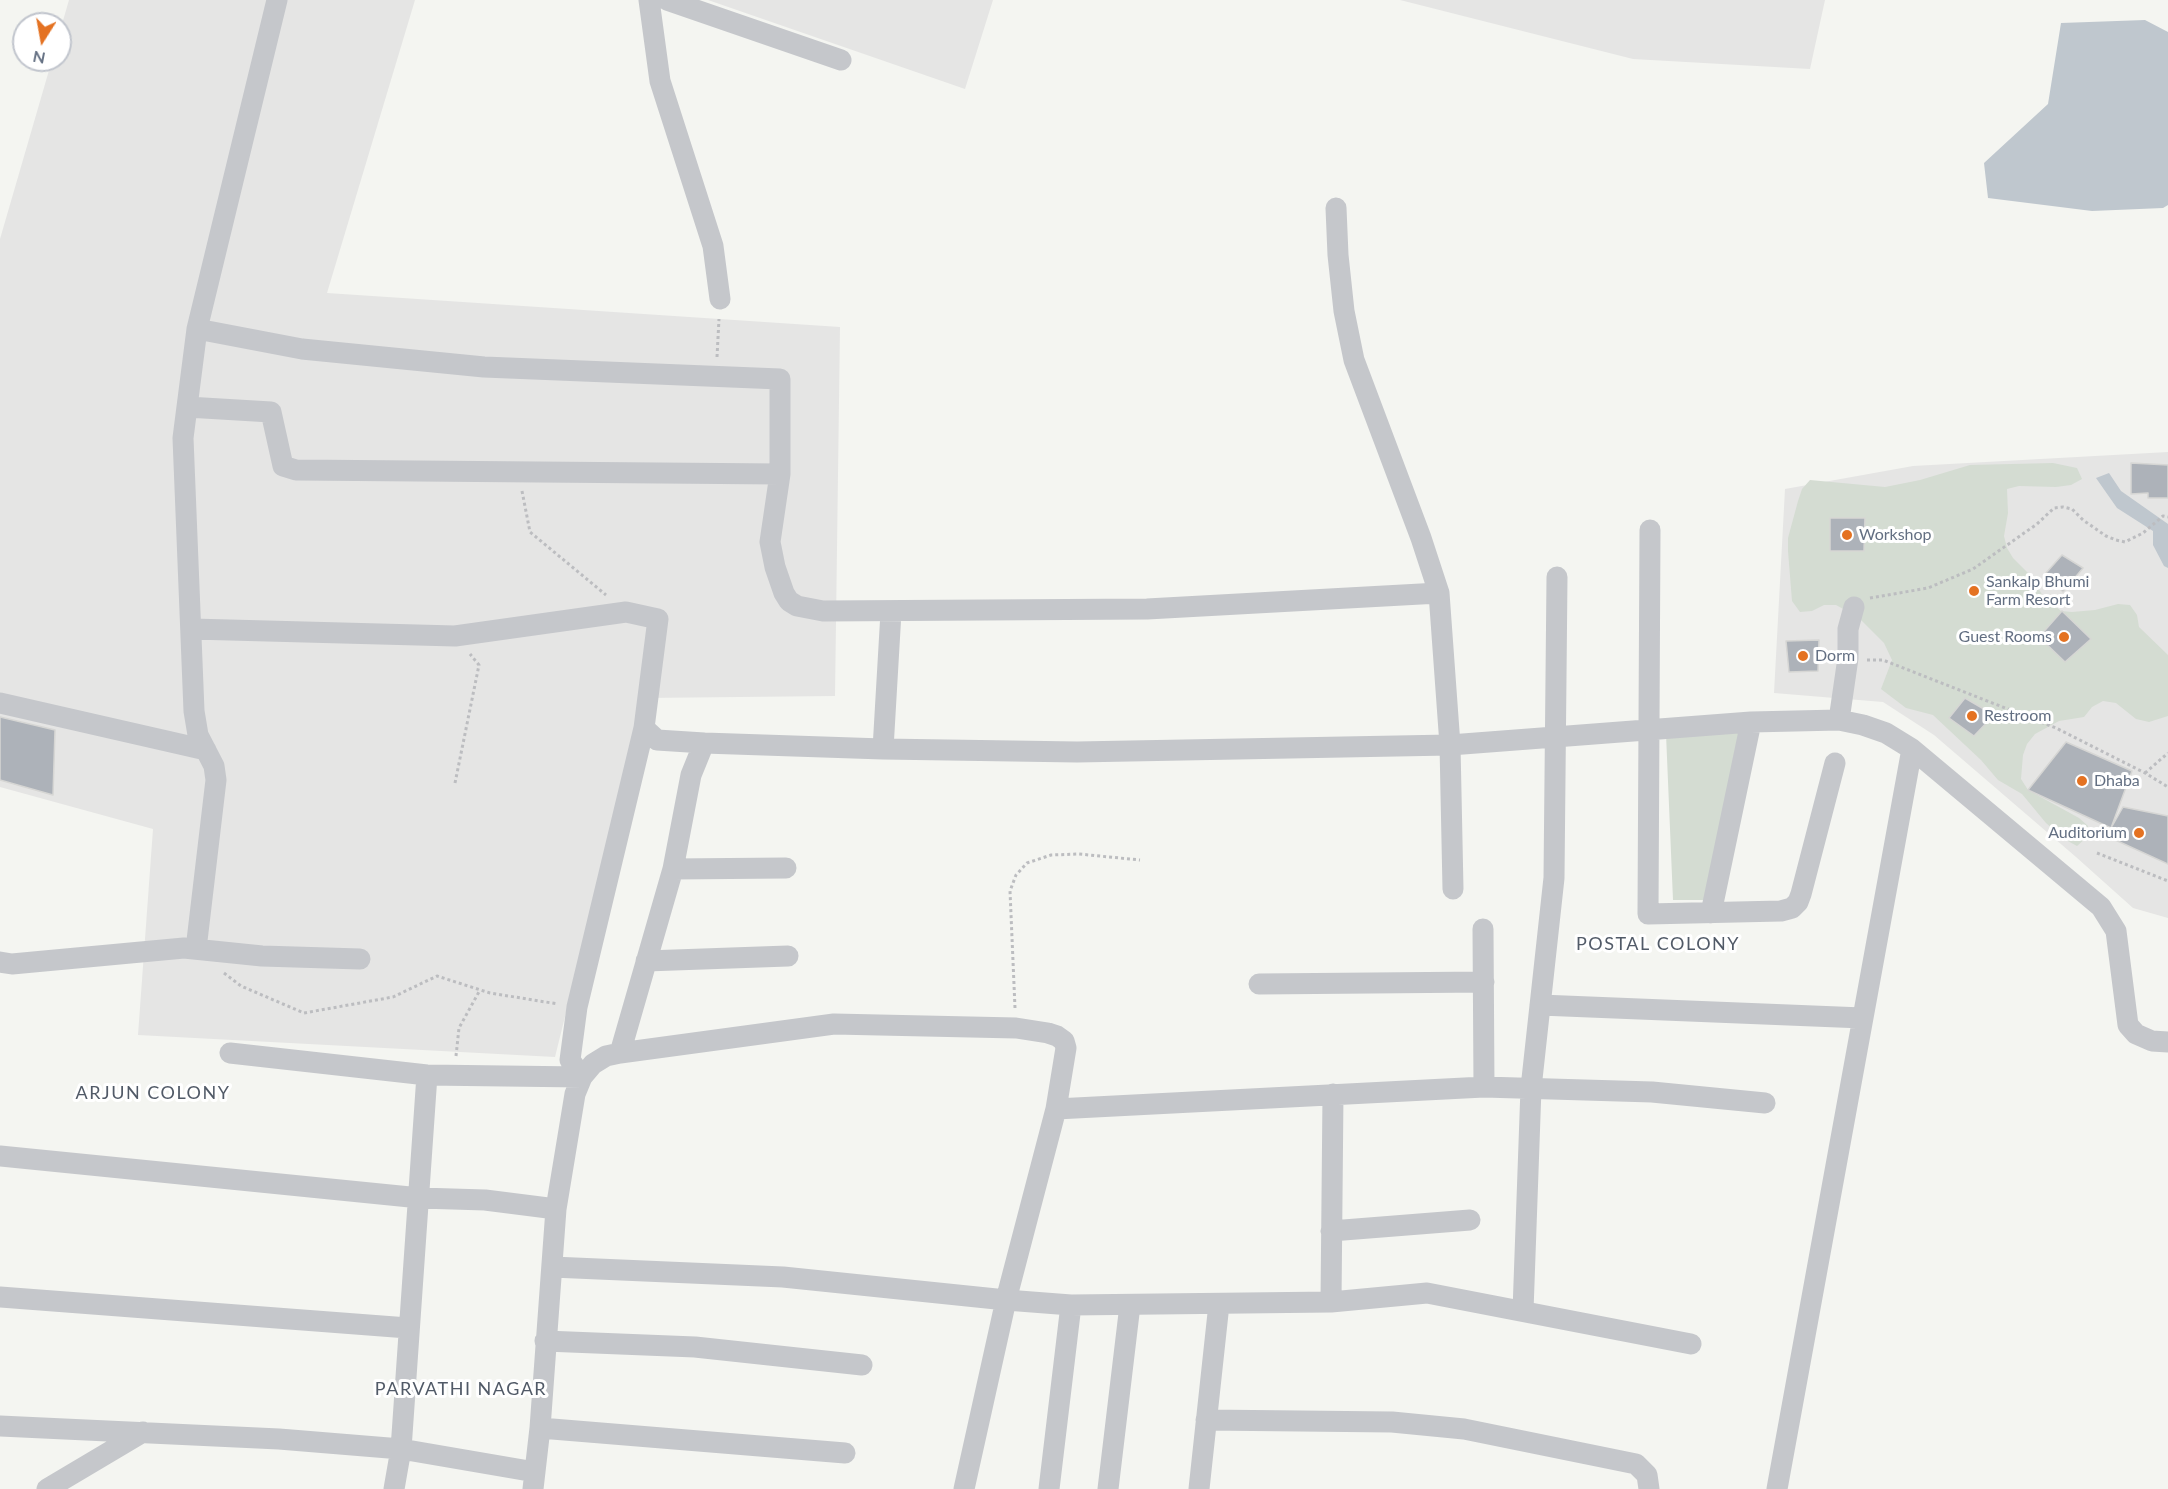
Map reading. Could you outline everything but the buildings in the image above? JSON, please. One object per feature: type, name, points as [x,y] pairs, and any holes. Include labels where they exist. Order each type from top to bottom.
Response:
[{"type":"street","points":[[196,949],[216,780],[214,766],[198,735],[194,711],[183,438],[197,329],[277,0]]},
{"type":"street","points":[[649,0],[660,81],[713,246],[720,299]]},
{"type":"street","points":[[667,0],[841,60]]},
{"type":"street","points":[[1336,208],[1344,311],[1354,360],[1439,593],[1450,746],[1453,889]]},
{"type":"street","points":[[197,329],[302,349],[484,367],[780,379],[780,474],[770,542],[784,593],[789,601],[797,606],[823,611],[891,612],[1147,609],[1439,593]]},
{"type":"street","points":[[187,407],[271,412],[283,466],[296,470],[780,474]]},
{"type":"street","points":[[1650,530],[1648,914],[1781,911],[1792,908],[1798,902],[1834,763]]},
{"type":"street","points":[[1523,1311],[1531,1088],[1554,878],[1557,577]]},
{"type":"street","points":[[1839,720],[1848,658],[1848,629],[1854,607]]},
{"type":"street","points":[[192,628],[455,636],[626,612],[658,619],[644,728],[577,1007],[570,1060],[582,1077]]},
{"type":"street","points":[[883,749],[891,612]]},
{"type":"street","points":[[0,703],[206,750]]},
{"type":"street","points":[[644,728],[657,740],[704,743],[1077,752],[1450,746],[1751,722],[1839,720],[1863,725],[1886,734],[1912,749],[2101,907],[2116,931],[2128,1025],[2136,1034],[2152,1041],[2168,1042]]},
{"type":"street","points":[[1711,913],[1751,722]]},
{"type":"street","points":[[620,1053],[674,869],[691,775],[704,743]]},
{"type":"street","points":[[1777,1489],[1912,749]]},
{"type":"street","points":[[674,869],[786,867]]},
{"type":"street","points":[[1484,928],[1484,1087]]},
{"type":"street","points":[[0,962],[12,964],[184,948],[262,956],[360,959]]},
{"type":"street","points":[[646,961],[788,956]]},
{"type":"street","points":[[1259,984],[1484,982]]},
{"type":"street","points":[[1540,1005],[1863,1018]]},
{"type":"street","points":[[0,1425],[279,1439],[401,1449],[534,1481],[556,1209],[575,1094],[582,1077],[600,1060],[620,1053],[834,1024],[1016,1028],[1057,1036],[1064,1041],[1066,1048],[1056,1109],[1006,1300],[964,1489]]},
{"type":"street","points":[[230,1053],[427,1075],[582,1077]]},
{"type":"street","points":[[394,1489],[401,1449],[427,1075]]},
{"type":"street","points":[[1056,1109],[1484,1087],[1652,1092],[1765,1104]]},
{"type":"street","points":[[1331,1302],[1333,1094]]},
{"type":"street","points":[[0,1156],[420,1198],[484,1200],[556,1209]]},
{"type":"street","points":[[1331,1231],[1470,1220]]},
{"type":"street","points":[[552,1267],[783,1277],[1071,1305],[1331,1302],[1427,1293],[1691,1344]]},
{"type":"street","points":[[0,1297],[408,1328]]},
{"type":"street","points":[[1199,1489],[1219,1304]]},
{"type":"street","points":[[1049,1489],[1071,1305]]},
{"type":"street","points":[[1108,1489],[1130,1305]]},
{"type":"street","points":[[545,1341],[695,1347],[862,1365]]},
{"type":"street","points":[[1206,1419],[1392,1422],[1464,1429],[1636,1464],[1647,1475],[1650,1489]]},
{"type":"street","points":[[540,1428],[845,1454]]},
{"type":"street","points":[[47,1489],[143,1432]]},
{"type":"path","points":[[716,377],[720,299]]},
{"type":"path","points":[[518,471],[530,532],[626,612]]},
{"type":"path","points":[[1854,607],[1859,600],[1928,588],[1973,569],[2030,529],[2054,508],[2072,509],[2083,520],[2116,540],[2125,542],[2143,532],[2163,516],[2168,517]]},
{"type":"path","points":[[455,636],[479,665],[455,783]]},
{"type":"path","points":[[1848,658],[1883,660],[2056,728],[2168,787]]},
{"type":"path","points":[[2145,773],[2168,753]]},
{"type":"path","points":[[2097,853],[2168,881]]},
{"type":"path","points":[[1016,1028],[1010,891],[1016,875],[1028,863],[1051,855],[1079,854],[1140,860]]},
{"type":"path","points":[[222,971],[241,986],[304,1013],[393,997],[436,976],[490,993],[577,1007]]},
{"type":"path","points":[[453,1076],[459,1028],[481,990]]},
{"type":"shaded area","points":[[69,0],[415,0],[327,293],[840,327],[835,696],[644,698],[555,1057],[138,1035],[153,829],[0,787],[0,239],[49,72],[72,72],[72,12],[66,12]]},
{"type":"shaded area","points":[[708,0],[993,0],[965,89]]},
{"type":"shaded area","points":[[1400,0],[1825,0],[1810,69],[1633,59]]},
{"type":"shaded area","points":[[2145,20],[2168,32],[2168,205],[2163,208],[2092,211],[1988,198],[1984,163],[2048,104],[2061,23]]},
{"type":"shaded area","name":"Sankalp Bhumi Farm Resort","points":[[2168,452],[2168,918],[2133,908],[1934,735],[1883,702],[1774,693],[1785,489],[1913,466]]},
{"type":"shaded area","points":[[2053,463],[2077,468],[2082,479],[2071,485],[2056,487],[2019,486],[2007,489],[2008,513],[2004,536],[2007,548],[2013,558],[2030,575],[2043,596],[2061,611],[2095,610],[2118,604],[2130,605],[2137,615],[2139,627],[2168,655],[2168,716],[2149,722],[2136,719],[2116,703],[2103,701],[2092,707],[2084,717],[2059,721],[2035,734],[2027,744],[2023,755],[2021,779],[2028,790],[2079,818],[2088,826],[2086,838],[2077,846],[2046,823],[2022,794],[1998,780],[1981,760],[1933,715],[1906,708],[1881,689],[1892,660],[1884,643],[1858,617],[1836,605],[1824,605],[1812,611],[1800,612],[1792,601],[1788,551],[1788,538],[1798,501],[1802,489],[1810,480],[1885,487],[1920,480],[1970,465]]},
{"type":"shaded area","points":[[2109,473],[2121,491],[2168,524],[2168,568],[2164,566],[2153,545],[2153,531],[2117,508],[2096,478]]},
{"type":"shaded area","points":[[1742,731],[1705,900],[1673,900],[1666,734]]},
{"type":"place","name":"Workshop","points":[[1847,535]]},
{"type":"place","name":"Sankalp Bhumi Farm Resort","points":[[1974,591]]},
{"type":"place","name":"Guest Rooms","points":[[2064,637]]},
{"type":"place","name":"Dorm","points":[[1803,656]]},
{"type":"place","name":"Restroom","points":[[1972,716]]},
{"type":"place","name":"Dhaba","points":[[2082,781]]},
{"type":"place","name":"Auditorium","points":[[2139,833]]},
{"type":"district","name":"POSTAL COLONY","points":[[1658,944]]},
{"type":"district","name":"ARJUN COLONY","points":[[153,1093]]},
{"type":"district","name":"PARVATHI NAGAR","points":[[461,1389]]}]
